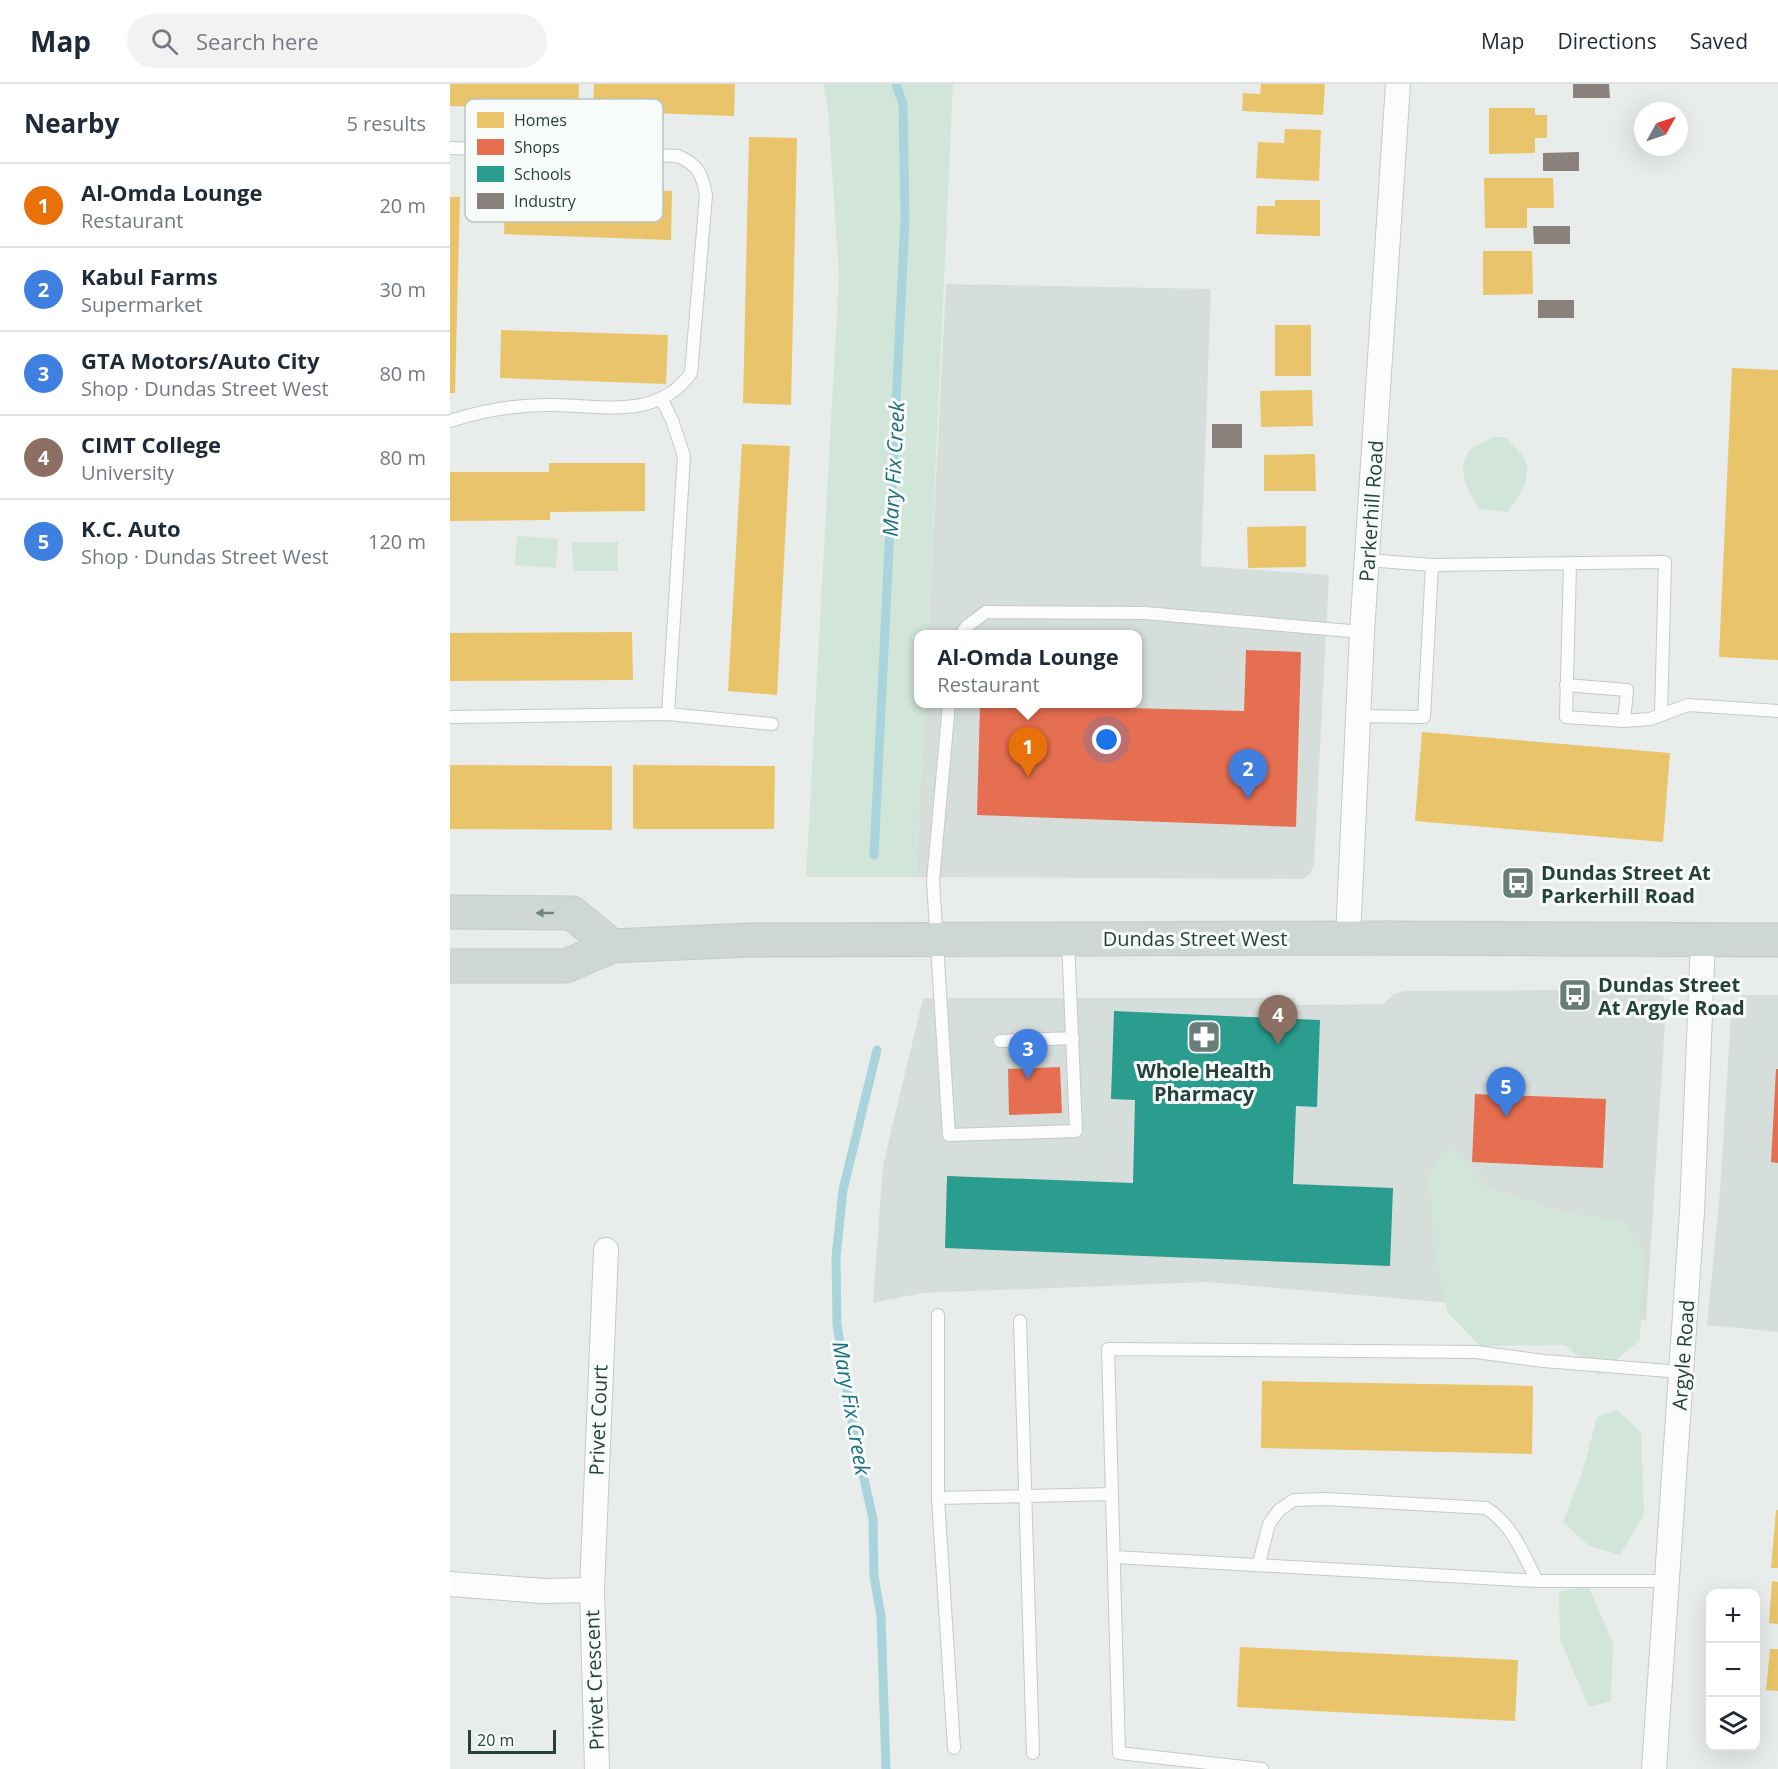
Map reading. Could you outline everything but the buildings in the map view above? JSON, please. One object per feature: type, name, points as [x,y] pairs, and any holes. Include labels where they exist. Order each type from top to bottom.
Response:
[{"type":"main road","points":[[450,912],[572,913],[612,946]]},
{"type":"main road","name":"Dundas Street West","points":[[450,966],[566,966],[612,946],[750,940],[936,938],[1778,940]]},
{"type":"street","name":"Parkerhill Road","points":[[1348,938],[1357,716],[1398,84]]},
{"type":"street","name":"Argyle Road","points":[[1654,1769],[1682,1372],[1703,940]]},
{"type":"street","name":"Privet Court","points":[[592,1590],[606,1250]]},
{"type":"street","name":"Privet Crescent","points":[[450,1584],[543,1591],[592,1590],[597,1769]]},
{"type":"lane","points":[[450,148],[465,149]]},
{"type":"lane","points":[[450,421],[510,407],[545,405],[639,407],[662,400],[681,388],[692,373],[706,195],[703,175],[694,163],[678,156],[663,155]]},
{"type":"lane","points":[[662,400],[672,420],[684,456],[668,714]]},
{"type":"lane","points":[[1367,560],[1431,565],[1665,562],[1661,715]]},
{"type":"lane","points":[[1570,564],[1566,717],[1624,721],[1650,719],[1688,705],[1778,711]]},
{"type":"lane","points":[[1357,716],[1424,717],[1431,565]]},
{"type":"lane","points":[[964,630],[986,612],[1145,613],[1362,632]]},
{"type":"lane","points":[[1566,685],[1627,690],[1624,721]]},
{"type":"lane","points":[[949,708],[933,880],[949,1135],[1076,1131],[1067,938]]},
{"type":"lane","points":[[450,717],[668,714],[772,724]]},
{"type":"lane","points":[[1000,1041],[1073,1038]]},
{"type":"lane","points":[[938,1315],[938,1498],[954,1748]]},
{"type":"lane","points":[[1020,1321],[1033,1753]]},
{"type":"lane","points":[[1262,1769],[1119,1754],[1108,1349],[1476,1352],[1544,1361],[1682,1372]]},
{"type":"lane","points":[[938,1498],[1111,1494]]},
{"type":"lane","points":[[1259,1563],[1269,1524],[1279,1510],[1294,1500],[1326,1499],[1486,1508],[1501,1518],[1512,1532],[1537,1581]]},
{"type":"lane","points":[[1115,1557],[1259,1563],[1537,1581],[1668,1581]]},
{"type":"shaded area","points":[[946,284],[1211,289],[1201,566],[1329,575],[1314,864],[1310,874],[1302,879],[916,877],[924,708],[1142,708],[1142,630],[928,630]]},
{"type":"shaded area","points":[[1404,991],[1649,991],[1664,997],[1665,1023],[1646,1320],[1208,1282],[922,1293],[873,1303],[883,1165],[923,998],[1295,998],[1296,1005],[1383,1004],[1394,994]]},
{"type":"shaded area","points":[[1742,995],[1778,995],[1778,1332],[1707,1325],[1720,1192],[1731,1014]]},
{"type":"green space","points":[[823,84],[953,84],[928,630],[914,630],[914,708],[924,708],[916,877],[806,877],[839,276],[828,110]]},
{"type":"green space","points":[[1492,437],[1506,438],[1521,454],[1527,467],[1523,488],[1508,512],[1480,509],[1467,488],[1463,472],[1466,456],[1471,449]]},
{"type":"green space","points":[[517,536],[558,539],[556,568],[515,565]]},
{"type":"green space","points":[[572,542],[618,542],[618,571],[573,571]]},
{"type":"green space","points":[[1449,1146],[1487,1187],[1563,1212],[1623,1221],[1644,1249],[1640,1340],[1599,1375],[1565,1345],[1480,1346],[1448,1313],[1434,1247],[1429,1173]]},
{"type":"green space","points":[[1617,1410],[1641,1432],[1644,1515],[1620,1555],[1589,1546],[1563,1522],[1583,1470],[1597,1417]]},
{"type":"green space","points":[[1588,1585],[1613,1643],[1611,1701],[1589,1707],[1560,1640],[1559,1592]]},
{"type":"waterway","name":"Mary Fix Creek","points":[[874,855],[905,219],[903,104],[896,84]]},
{"type":"waterway","name":"Mary Fix Creek","points":[[877,1050],[843,1190],[836,1257],[837,1324],[854,1434],[873,1519],[874,1576],[881,1616],[886,1769]]},
{"type":"place","name":"Al-Omda Lounge","points":[[1028,777]]},
{"type":"place","name":"Kabul Farms","points":[[1248,799]]},
{"type":"place","name":"Dundas Street At Parkerhill Road","points":[[1518,883]]},
{"type":"place","name":"Dundas Street At Argyle Road","points":[[1575,995]]},
{"type":"place","name":"Whole Health Pharmacy","points":[[1204,1037]]},
{"type":"place","name":"CIMT College","points":[[1278,1045]]},
{"type":"place","name":"GTA Motors/Auto City","points":[[1028,1079]]},
{"type":"place","name":"K.C. Auto","points":[[1506,1117]]}]
